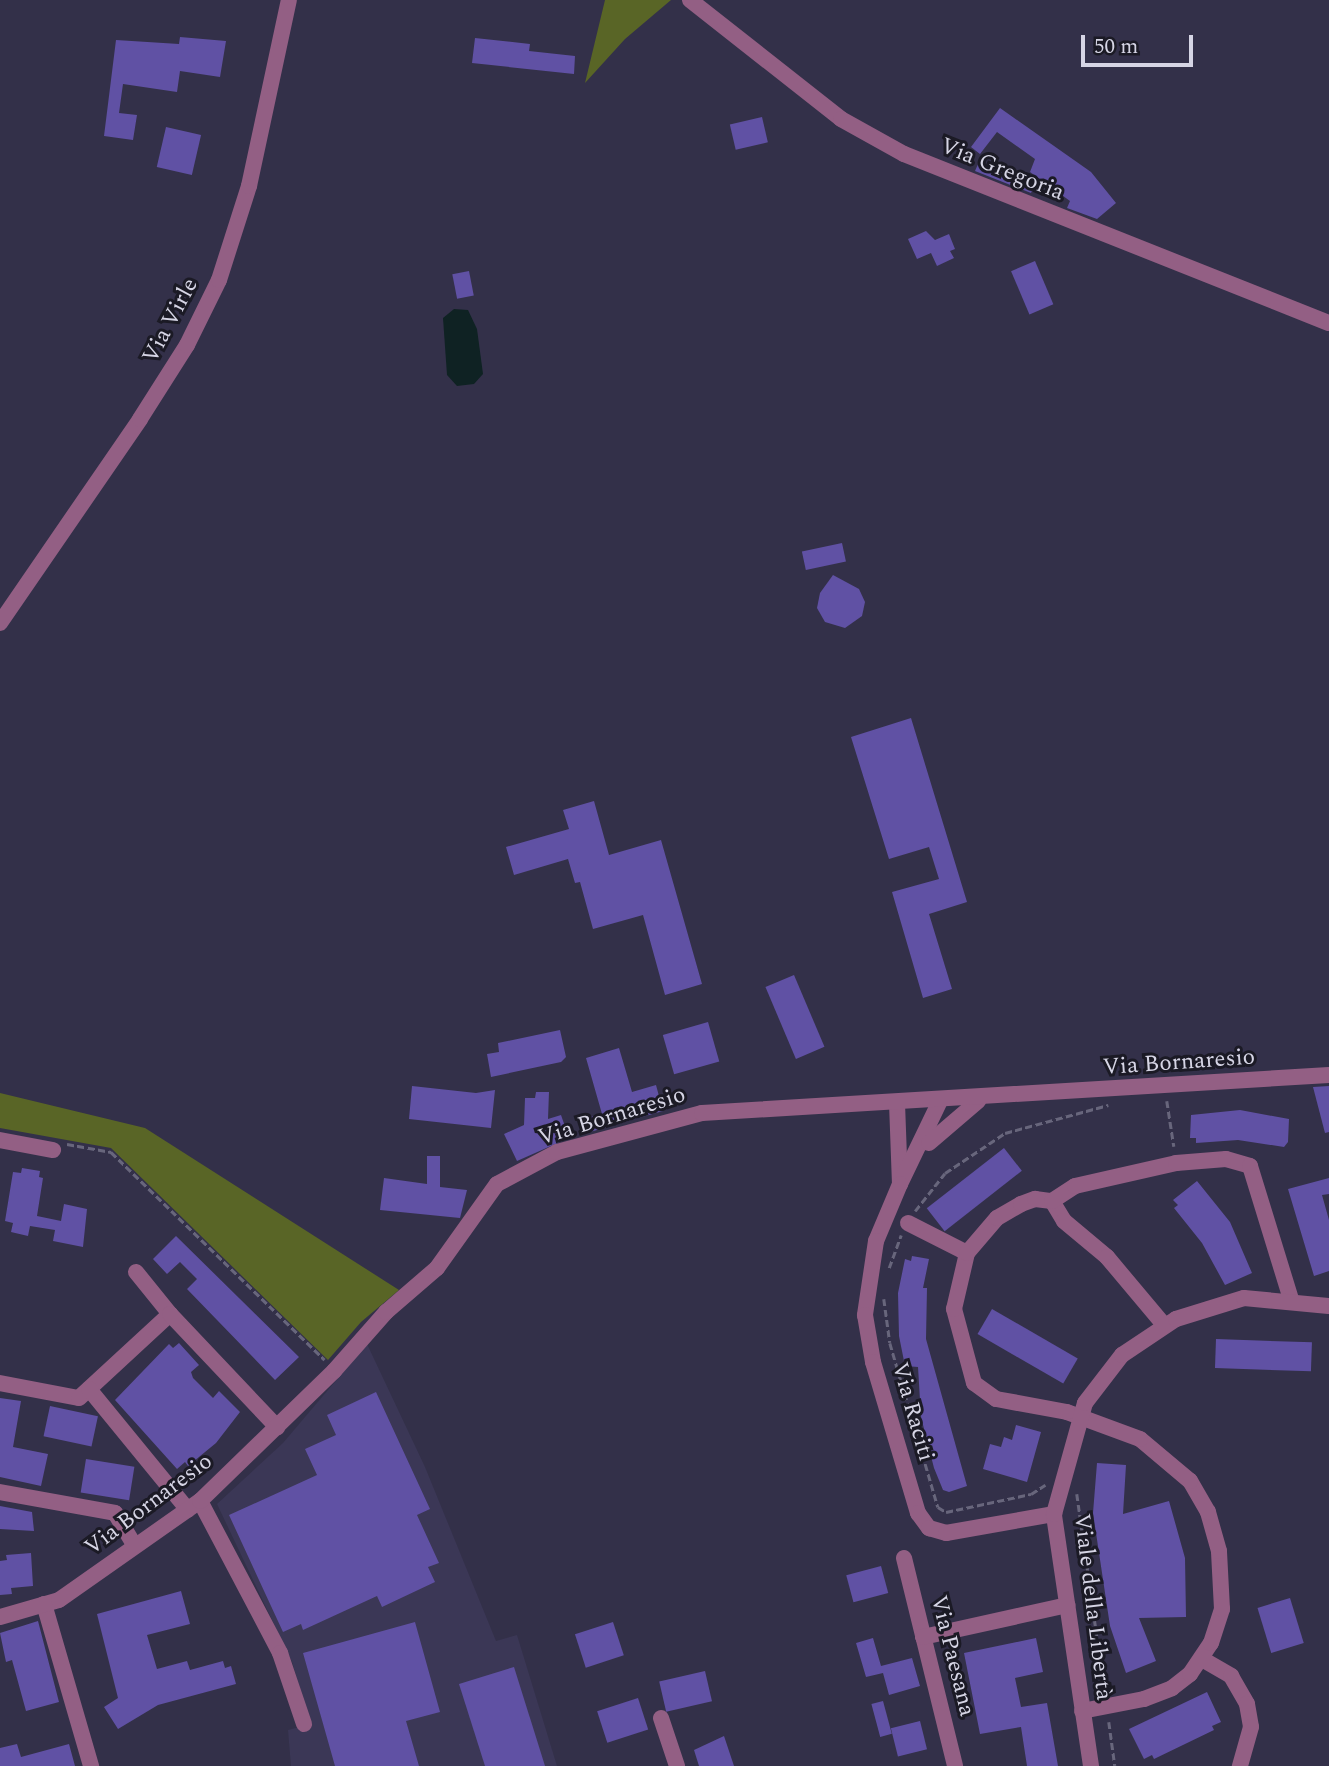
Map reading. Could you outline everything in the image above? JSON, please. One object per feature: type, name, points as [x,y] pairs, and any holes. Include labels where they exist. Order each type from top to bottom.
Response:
[{"type":"street","name":"Via Virle","points":[[0,623],[140,419],[187,345],[219,280],[249,186],[289,0]]},
{"type":"street","name":"Via Gregoria","points":[[690,0],[841,119],[904,154],[1329,323]]},
{"type":"street","name":"Via Bornaresio","points":[[0,1617],[59,1600],[194,1505],[334,1371],[386,1312],[437,1268],[498,1184],[557,1152],[702,1113],[981,1099],[1329,1075]]},
{"type":"street","points":[[915,1157],[981,1099]]},
{"type":"street","name":"Via Raciti","points":[[940,1101],[876,1241],[865,1315],[873,1362],[918,1513],[929,1528],[946,1534],[1054,1514]]},
{"type":"street","name":"Via Raciti","points":[[897,1103],[900,1184]]},
{"type":"street","points":[[0,1140],[59,1147]]},
{"type":"street","points":[[1082,1711],[1172,1688],[1202,1659],[1217,1627],[1223,1588],[1219,1550],[1208,1512],[1190,1481],[1168,1459],[1140,1439],[1080,1416],[996,1399],[974,1383],[954,1309],[967,1253],[998,1218],[1035,1199],[1052,1201],[1075,1186],[1176,1163],[1226,1159],[1250,1166],[1291,1299]]},
{"type":"street","points":[[1052,1201],[1064,1221],[1107,1257],[1164,1325]]},
{"type":"street","points":[[908,1223],[967,1253]]},
{"type":"street","points":[[136,1272],[170,1314],[277,1427]]},
{"type":"street","name":"Viale della Libertà","points":[[1091,1766],[1054,1514],[1080,1416],[1102,1377],[1122,1354],[1164,1325],[1244,1298],[1291,1299],[1329,1306]]},
{"type":"street","points":[[0,1383],[79,1398],[170,1314]]},
{"type":"street","points":[[89,1389],[194,1505],[279,1653],[304,1724]]},
{"type":"street","points":[[0,1492],[115,1513],[134,1545]]},
{"type":"street","name":"Via Paesana","points":[[904,1558],[955,1766]]},
{"type":"street","points":[[44,1604],[91,1766]]},
{"type":"street","points":[[923,1637],[1067,1605]]},
{"type":"street","points":[[1202,1659],[1231,1675],[1247,1704],[1251,1727],[1240,1766]]},
{"type":"street","points":[[661,1718],[677,1766]]},
{"type":"path","points":[[1155,1099],[1167,1098],[1176,1163]]},
{"type":"path","points":[[887,1275],[908,1223],[945,1172],[974,1150],[1005,1132],[1120,1102]]},
{"type":"path","points":[[59,1147],[111,1152],[334,1371]]},
{"type":"path","points":[[885,1287],[890,1343],[938,1507],[946,1512],[1039,1492],[1048,1481],[1077,1488],[1115,1766]]},
{"type":"shaded area","points":[[454,309],[468,310],[477,329],[483,374],[474,384],[457,386],[447,375],[443,318]]},
{"type":"shaded area","points":[[367,1344],[425,1467],[496,1641],[517,1635],[557,1766],[291,1766],[288,1730],[311,1724],[292,1662],[217,1504],[283,1443]]},
{"type":"green space","points":[[605,0],[671,0],[625,39],[585,83]]},
{"type":"green space","points":[[0,1093],[145,1128],[399,1290],[361,1322],[328,1360],[111,1148],[0,1128]]},
{"type":"building","points":[[180,37],[226,41],[220,77],[180,71],[177,92],[123,84],[119,113],[137,115],[133,140],[104,136],[116,40],[179,44]]},
{"type":"building","points":[[475,38],[530,44],[529,51],[575,56],[574,74],[472,63]]},
{"type":"building","points":[[1000,108],[1091,172],[1116,203],[1097,219],[1067,208],[1070,201],[1030,172],[1035,159],[997,132],[980,154],[971,147]]},
{"type":"building","points":[[762,117],[768,142],[736,150],[730,124]]},
{"type":"building","points":[[166,127],[201,135],[192,175],[157,167]]},
{"type":"building","points":[[979,162],[1034,185],[1031,193],[975,171]]},
{"type":"building","points":[[926,231],[935,240],[949,234],[955,249],[950,251],[954,258],[937,266],[931,253],[917,259],[908,239]]},
{"type":"building","points":[[1035,261],[1053,304],[1029,314],[1011,271]]},
{"type":"building","points":[[469,271],[474,296],[457,299],[452,274]]},
{"type":"building","points":[[842,543],[846,562],[806,570],[802,552]]},
{"type":"building","points":[[833,575],[859,589],[865,602],[862,616],[845,628],[825,622],[817,608],[820,593]]},
{"type":"building","points":[[911,718],[967,902],[929,914],[952,989],[923,998],[892,892],[939,879],[929,847],[889,859],[851,737]]},
{"type":"building","points":[[594,801],[609,855],[661,840],[702,984],[665,995],[643,915],[593,929],[580,882],[575,883],[568,859],[514,875],[506,847],[569,829],[563,810]]},
{"type":"building","points":[[794,975],[824,1047],[796,1059],[765,987]]},
{"type":"building","points":[[708,1022],[719,1061],[674,1074],[663,1035]]},
{"type":"building","points":[[560,1030],[566,1057],[561,1062],[491,1077],[487,1054],[499,1052],[498,1043]]},
{"type":"building","points":[[619,1048],[632,1092],[656,1085],[663,1111],[590,1132],[586,1118],[602,1114],[586,1058]]},
{"type":"building","points":[[412,1086],[476,1093],[495,1090],[491,1128],[409,1119]]},
{"type":"building","points":[[1329,1086],[1329,1132],[1325,1133],[1313,1087]]},
{"type":"building","points":[[536,1092],[549,1092],[548,1119],[561,1115],[569,1138],[517,1161],[504,1134],[524,1125],[525,1098],[535,1098]]},
{"type":"building","points":[[1240,1110],[1289,1119],[1288,1142],[1284,1147],[1238,1140],[1196,1143],[1196,1138],[1190,1138],[1191,1115]]},
{"type":"building","points":[[1004,1148],[1022,1171],[945,1231],[927,1208]]},
{"type":"building","points":[[427,1156],[440,1156],[440,1187],[467,1190],[460,1218],[380,1210],[384,1178],[427,1184]]},
{"type":"building","points":[[22,1168],[40,1171],[39,1177],[43,1178],[37,1216],[61,1221],[64,1204],[87,1209],[83,1247],[53,1241],[55,1230],[30,1226],[28,1236],[11,1232],[13,1223],[5,1221],[13,1172],[21,1173]]},
{"type":"building","points":[[1329,1178],[1329,1194],[1322,1195],[1329,1220],[1329,1271],[1314,1276],[1288,1189]]},
{"type":"building","points":[[1197,1181],[1230,1222],[1252,1273],[1225,1285],[1202,1243],[1174,1208],[1178,1205],[1173,1200]]},
{"type":"building","points":[[176,1236],[299,1357],[275,1380],[187,1289],[197,1279],[180,1262],[167,1274],[153,1259]]},
{"type":"building","points":[[912,1256],[929,1259],[923,1288],[927,1288],[926,1339],[967,1486],[949,1492],[943,1490],[934,1468],[921,1417],[918,1367],[905,1366],[899,1336],[898,1293],[905,1259],[911,1261]]},
{"type":"building","points":[[992,1309],[1078,1358],[1063,1384],[978,1334]]},
{"type":"building","points":[[1216,1339],[1312,1342],[1311,1371],[1215,1368]]},
{"type":"building","points":[[179,1343],[199,1365],[191,1372],[193,1378],[213,1398],[219,1391],[240,1412],[216,1443],[188,1466],[185,1462],[177,1469],[115,1400],[169,1344],[173,1348]]},
{"type":"building","points":[[376,1392],[430,1509],[417,1515],[439,1563],[428,1567],[435,1582],[382,1607],[377,1596],[303,1630],[301,1624],[283,1632],[229,1515],[317,1475],[305,1449],[336,1435],[327,1415]]},
{"type":"building","points":[[0,1398],[21,1401],[13,1447],[48,1454],[41,1486],[0,1477]]},
{"type":"building","points":[[50,1406],[98,1416],[91,1447],[44,1436]]},
{"type":"building","points":[[1016,1425],[1041,1432],[1027,1482],[983,1469],[990,1444],[1001,1447],[1004,1437],[1012,1440]]},
{"type":"building","points":[[86,1459],[134,1467],[129,1500],[81,1493]]},
{"type":"building","points":[[1097,1463],[1126,1465],[1123,1514],[1169,1501],[1185,1558],[1186,1617],[1139,1618],[1156,1661],[1126,1673],[1110,1626],[1093,1513]]},
{"type":"building","points":[[0,1506],[32,1512],[34,1531],[0,1529]]},
{"type":"building","points":[[31,1553],[33,1586],[11,1588],[12,1594],[0,1595],[0,1561],[7,1560],[6,1555]]},
{"type":"building","points":[[881,1566],[888,1593],[853,1602],[846,1575]]},
{"type":"building","points":[[181,1591],[190,1624],[147,1635],[157,1669],[187,1661],[190,1670],[223,1661],[225,1668],[231,1666],[236,1684],[158,1705],[118,1729],[104,1707],[118,1698],[97,1614]]},
{"type":"building","points":[[1290,1598],[1304,1643],[1271,1653],[1257,1608]]},
{"type":"building","points":[[38,1621],[59,1702],[26,1711],[12,1660],[6,1662],[0,1633]]},
{"type":"building","points":[[415,1622],[440,1712],[406,1721],[419,1766],[335,1766],[303,1653]]},
{"type":"building","points":[[613,1622],[624,1655],[586,1668],[575,1634]]},
{"type":"building","points":[[873,1638],[881,1666],[912,1658],[920,1686],[889,1695],[883,1673],[866,1677],[856,1643]]},
{"type":"building","points":[[1036,1638],[1043,1672],[1015,1678],[1021,1707],[1047,1703],[1058,1766],[1027,1766],[1021,1727],[980,1734],[964,1653]]},
{"type":"building","points":[[514,1667],[545,1766],[485,1766],[459,1684]]},
{"type":"building","points":[[705,1671],[712,1701],[666,1712],[659,1682]]},
{"type":"building","points":[[1207,1692],[1221,1722],[1212,1726],[1214,1730],[1154,1759],[1152,1755],[1144,1759],[1129,1729]]},
{"type":"building","points":[[638,1698],[648,1729],[607,1743],[597,1711]]},
{"type":"building","points":[[883,1701],[892,1734],[880,1737],[871,1704]]},
{"type":"building","points":[[920,1721],[927,1749],[898,1756],[891,1728]]},
{"type":"building","points":[[724,1736],[734,1766],[699,1766],[694,1750]]},
{"type":"building","points":[[17,1744],[21,1757],[69,1744],[75,1766],[0,1766],[0,1748]]}]
